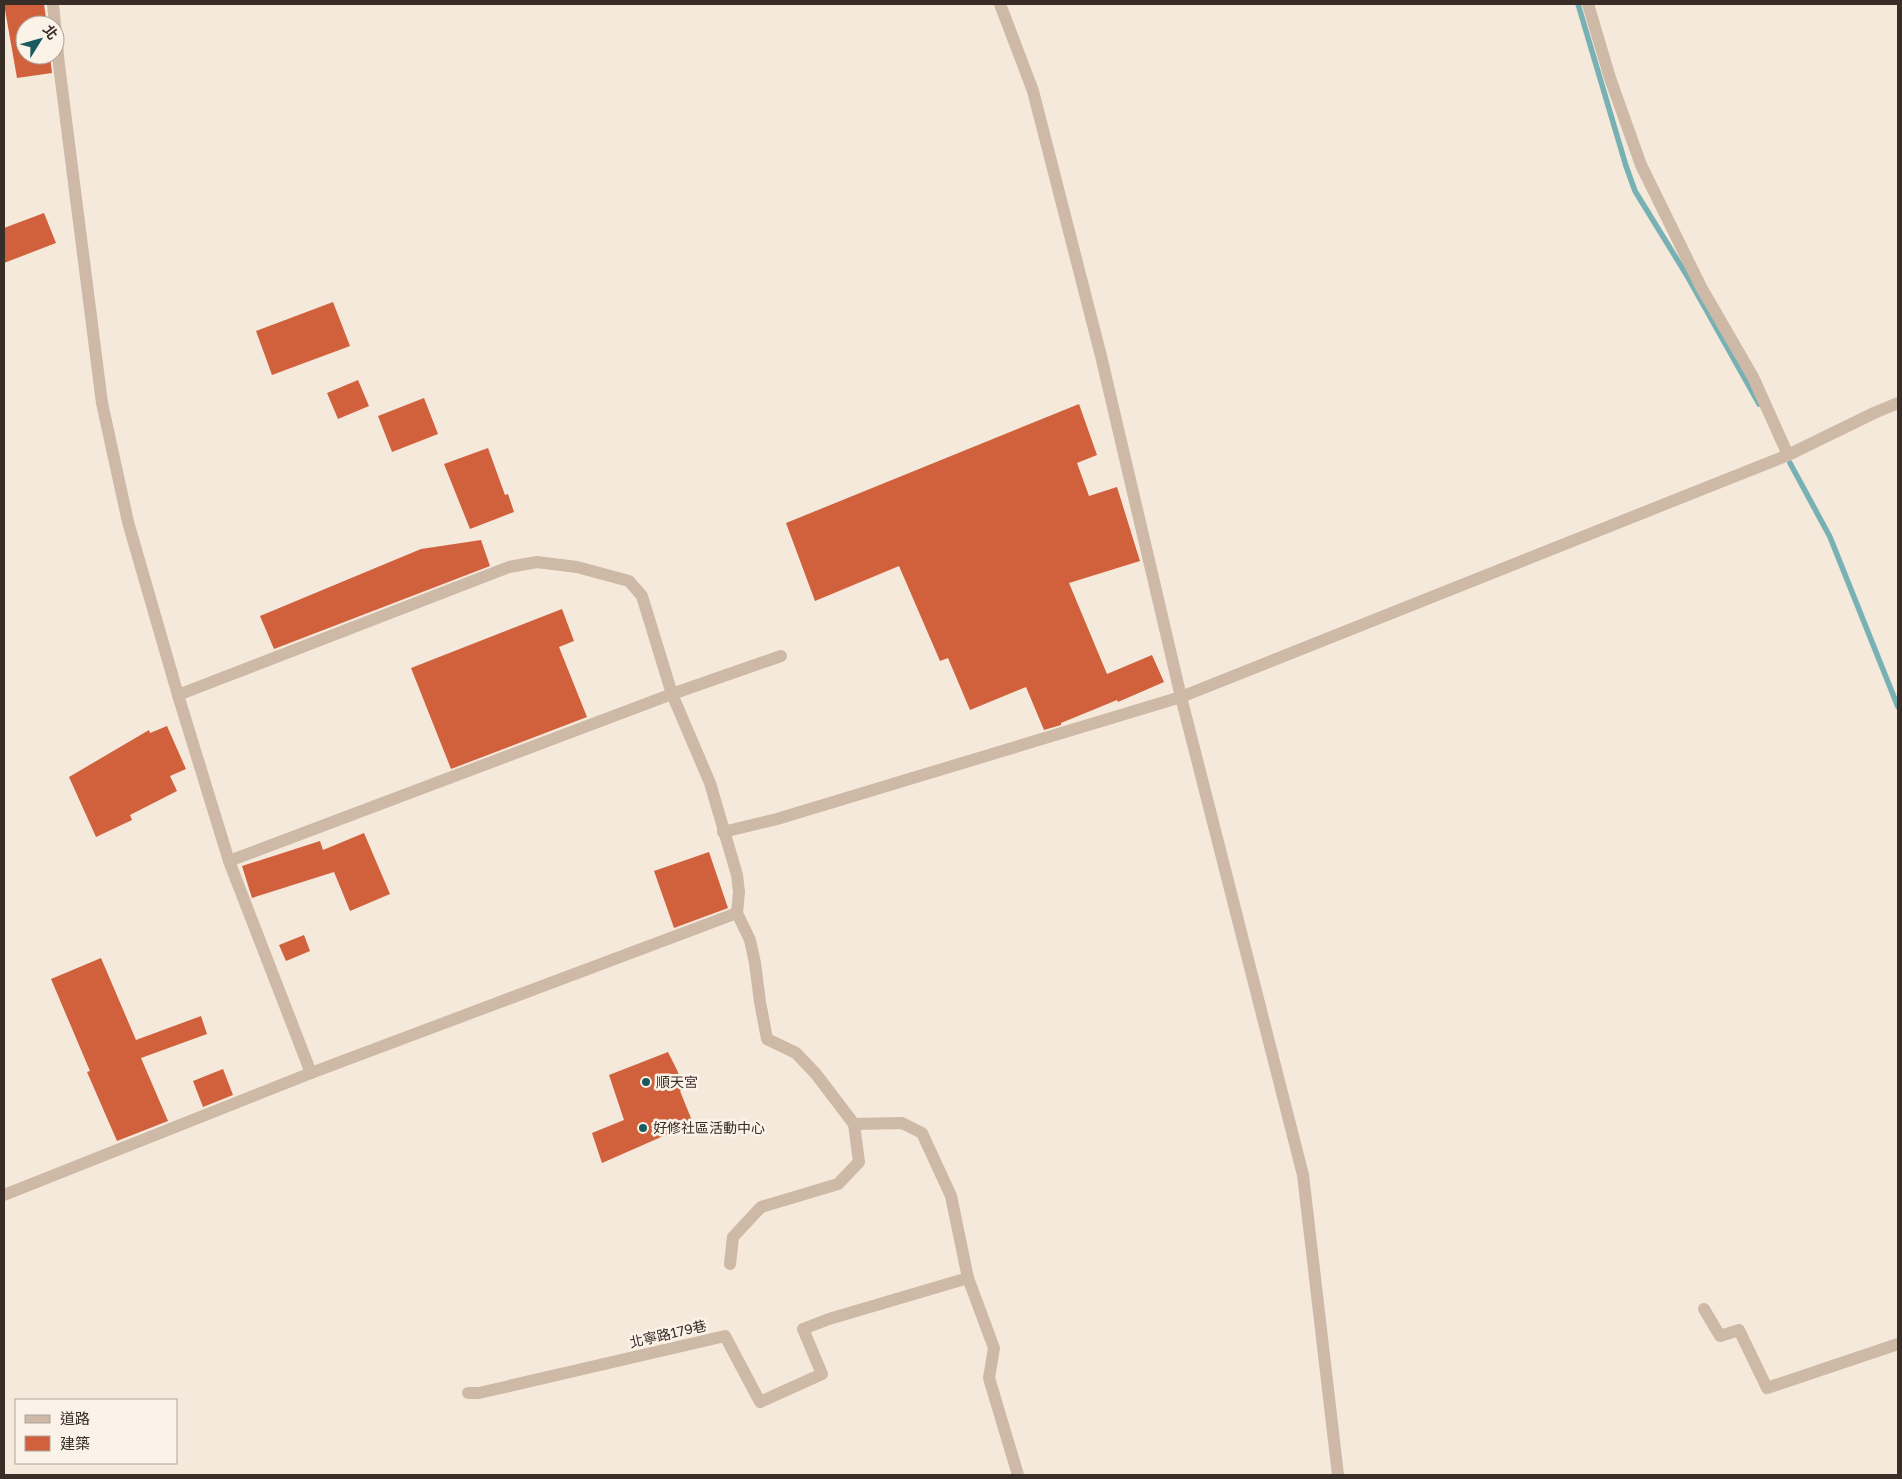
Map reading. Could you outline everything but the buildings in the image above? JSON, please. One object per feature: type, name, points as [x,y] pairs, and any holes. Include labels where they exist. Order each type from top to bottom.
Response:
[{"type":"street","points":[[53,4],[58,65],[102,403],[128,522],[229,861],[311,1073]]},
{"type":"street","points":[[1000,4],[1035,100],[1101,356],[1181,698],[1303,1175],[1338,1475]]},
{"type":"street","points":[[1588,4],[1610,78],[1640,165],[1701,286],[1752,377],[1788,455]]},
{"type":"street","points":[[723,832],[777,819],[1181,698],[1788,455],[1898,403]]},
{"type":"street","points":[[178,695],[509,567],[536,562],[577,567],[629,581],[642,596],[672,694],[710,783],[737,876],[739,892],[737,913],[750,940],[756,963],[760,1002],[767,1039],[796,1052],[816,1074],[854,1124],[859,1162],[838,1184],[761,1207],[734,1237],[730,1264]]},
{"type":"street","points":[[229,861],[672,694],[781,656]]},
{"type":"street","points":[[4,1195],[311,1073],[737,913]]},
{"type":"street","points":[[854,1124],[902,1123],[922,1133],[951,1196],[968,1278],[994,1348],[989,1378],[1018,1475]]},
{"type":"street","name":"北寧路179巷","points":[[468,1393],[488,1391],[725,1336],[760,1402],[822,1374],[803,1329],[829,1319],[968,1278]]},
{"type":"street","points":[[1704,1308],[1720,1336],[1739,1330],[1767,1388],[1898,1344]]},
{"type":"waterway","points":[[1578,4],[1635,191],[1686,274],[1759,404]]},
{"type":"waterway","points":[[1790,463],[1830,537],[1898,707]]},
{"type":"place","name":"順天宮","points":[[646,1082]]},
{"type":"place","name":"好修社區活動中心","points":[[643,1128]]}]
